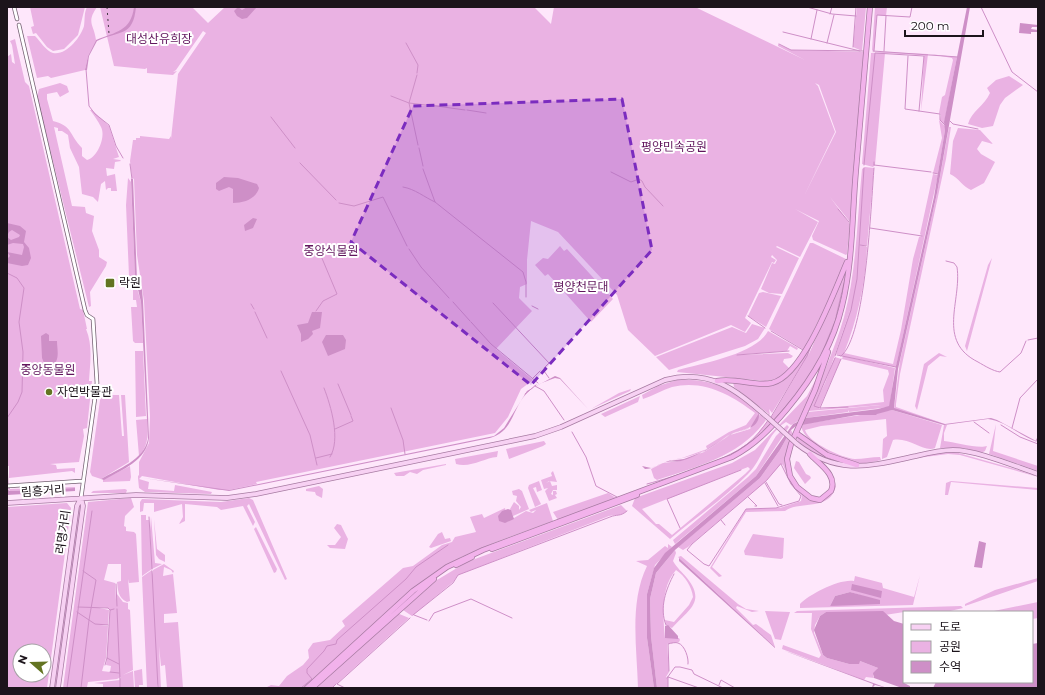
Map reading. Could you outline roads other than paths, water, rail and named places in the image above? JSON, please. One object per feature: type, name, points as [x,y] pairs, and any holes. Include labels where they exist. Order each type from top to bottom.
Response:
[{"type":"highway","points":[[307,688],[414,591],[437,574],[462,559],[727,459],[754,443],[800,394],[825,353],[842,306],[849,257],[871,7]]},
{"type":"highway","points":[[810,454],[830,474],[833,480],[831,491],[820,500],[811,498],[803,493],[794,482],[789,471],[788,452],[840,323],[849,280],[871,7]]},
{"type":"highway","points":[[717,381],[726,379],[768,383],[779,380],[791,371],[803,357],[849,257]]},
{"type":"highway","points":[[312,688],[415,594],[449,569],[484,552],[733,459],[756,445],[766,437],[802,395],[828,352]]},
{"type":"highway","points":[[796,433],[827,455],[857,465]]},
{"type":"main road","name":"림흥거리","points":[[7,503],[148,495],[227,498],[256,494],[535,436],[561,427],[665,380],[675,377],[702,377],[717,381],[741,395],[810,454],[827,462],[857,465],[895,460],[937,451],[956,450],[1038,474]]},
{"type":"main road","name":"려명거리","points":[[52,688],[76,513],[81,498]]},
{"type":"main road","name":"려명거리","points":[[58,688],[83,506],[81,498]]},
{"type":"street","points":[[14,7],[17,19]]},
{"type":"street","points":[[19,25],[85,310],[87,315],[93,319],[97,383],[81,498]]},
{"type":"street","points":[[7,486],[83,481]]},
{"type":"water","points":[[134,7],[136,7],[132,24],[124,32],[97,41],[89,56],[87,70],[85,70],[88,56],[96,40],[121,30],[126,26],[130,21]]},
{"type":"water","points":[[238,7],[242,10],[247,7],[257,7],[247,18],[242,19],[237,16],[234,11]]},
{"type":"water","points":[[967,7],[970,7],[937,193],[898,369],[894,408],[945,424],[991,418],[997,420],[1038,442],[995,420],[988,419],[944,425],[892,410],[876,415],[857,415],[796,426],[791,430],[780,450],[760,478],[675,550],[656,573],[650,599],[651,636],[657,688],[654,688],[647,638],[647,594],[654,568],[665,553],[756,476],[793,424],[806,418],[878,409],[889,406],[896,366],[934,197],[945,130],[944,122]]},
{"type":"water","points":[[1020,23],[1038,25],[1038,27],[1032,27],[1031,29],[1038,30],[1038,32],[1031,32],[1031,34],[1019,33]]},
{"type":"water","points":[[224,177],[238,178],[257,184],[259,188],[255,195],[249,200],[233,203],[233,189],[229,187],[219,191],[216,189],[216,183]]},
{"type":"water","points":[[131,179],[133,179],[137,280],[142,290],[143,301],[149,438],[147,446],[143,453],[132,464],[104,480],[101,479],[136,458],[146,446],[148,439],[141,302],[135,277]]},
{"type":"water","points":[[253,218],[257,219],[253,228],[245,231],[244,225]]},
{"type":"water","points":[[7,223],[20,226],[26,231],[24,242],[29,248],[31,258],[28,265],[22,266],[7,263],[7,259],[10,256],[7,252],[22,255],[24,247],[23,244],[13,243],[7,245],[7,237],[11,240],[19,237],[20,235],[12,230],[7,236]]},
{"type":"water","points":[[312,312],[322,312],[320,328],[312,331],[313,334],[308,339],[301,342],[301,334],[297,325],[308,323]]},
{"type":"water","points":[[46,333],[49,335],[49,341],[57,341],[57,359],[56,362],[50,366],[44,363],[42,358],[41,336]]},
{"type":"water","points":[[326,335],[343,335],[346,340],[345,349],[328,356],[322,342]]},
{"type":"water","points":[[555,376],[560,378],[589,410],[560,379],[555,378],[541,383]]},
{"type":"water","points":[[534,387],[530,390],[522,399],[527,391]]},
{"type":"water","points":[[517,407],[504,430],[498,435],[490,438],[229,491],[143,478],[229,490],[494,436],[504,428]]},
{"type":"water","points":[[759,413],[756,423],[750,428]]},
{"type":"water","points":[[702,452],[688,459],[664,463],[684,459]]},
{"type":"water","points":[[642,466],[651,468],[645,469]]},
{"type":"water","points":[[75,488],[75,491],[7,495],[8,490]]},
{"type":"water","points":[[508,509],[511,510],[514,519],[505,523],[499,521],[498,516],[502,511]]},
{"type":"water","points":[[979,541],[986,543],[982,568],[974,567]]},
{"type":"water","points":[[679,558],[775,647],[775,648],[679,561]]},
{"type":"water","points":[[852,584],[882,591],[881,598],[851,590]]},
{"type":"water","points":[[850,592],[880,600],[880,604],[830,606],[835,596]]},
{"type":"water","points":[[883,611],[894,621],[903,624],[903,683],[910,686],[910,688],[902,688],[874,678],[873,673],[878,668],[860,661],[859,664],[849,664],[827,658],[823,655],[814,630],[820,616],[826,612]]},
{"type":"water","points":[[668,625],[678,636],[678,639],[665,638],[665,626]]},
{"type":"water","points":[[1038,643],[1038,688],[933,688],[936,683],[1033,683],[1033,644]]},
{"type":"water","points":[[785,651],[887,688],[875,685],[872,688],[873,684]]},
{"type":"waterway","points":[[807,7],[832,14],[856,16]]},
{"type":"waterway","points":[[830,14],[832,7]]},
{"type":"waterway","points":[[853,47],[856,7]]},
{"type":"waterway","points":[[874,51],[877,15],[910,17],[912,7]]},
{"type":"waterway","points":[[981,7],[1012,72],[1038,92]]},
{"type":"waterway","points":[[811,39],[817,10]]},
{"type":"waterway","points":[[827,43],[834,15]]},
{"type":"waterway","points":[[884,51],[886,16]]},
{"type":"waterway","points":[[783,32],[860,51]]},
{"type":"waterway","points":[[406,43],[418,65],[417,73]]},
{"type":"waterway","points":[[779,44],[791,50],[863,51]]},
{"type":"waterway","points":[[873,51],[958,57]]},
{"type":"waterway","points":[[864,165],[875,53],[924,56],[919,111]]},
{"type":"waterway","points":[[908,56],[905,109],[940,114],[940,120],[945,125]]},
{"type":"waterway","points":[[86,69],[89,106],[95,114],[109,125],[116,146],[123,158]]},
{"type":"waterway","points":[[417,75],[409,103],[418,145]]},
{"type":"waterway","points":[[391,96],[409,103],[426,105]]},
{"type":"waterway","points":[[429,105],[465,110]]},
{"type":"waterway","points":[[467,110],[486,113]]},
{"type":"waterway","points":[[271,117],[295,148]]},
{"type":"waterway","points":[[950,121],[953,124],[978,129]]},
{"type":"waterway","points":[[419,148],[423,166]]},
{"type":"waterway","points":[[300,163],[336,200]]},
{"type":"waterway","points":[[130,164],[132,179]]},
{"type":"waterway","points":[[874,165],[931,172]]},
{"type":"waterway","points":[[835,356],[851,310],[857,279],[864,168]]},
{"type":"waterway","points":[[841,356],[849,344],[856,324],[862,297],[869,238],[874,168]]},
{"type":"waterway","points":[[423,169],[435,202],[523,272],[526,282],[526,297]]},
{"type":"waterway","points":[[611,172],[631,182],[639,179],[663,206]]},
{"type":"waterway","points":[[933,173],[939,174]]},
{"type":"waterway","points":[[403,187],[415,191],[435,202]]},
{"type":"waterway","points":[[339,203],[354,206],[383,197],[407,246]]},
{"type":"waterway","points":[[838,209],[849,222]]},
{"type":"waterway","points":[[870,228],[922,236]]},
{"type":"waterway","points":[[316,244],[337,294],[323,301],[316,311]]},
{"type":"waterway","points":[[860,245],[866,246]]},
{"type":"waterway","points":[[409,249],[421,267],[449,298]]},
{"type":"waterway","points":[[946,261],[954,263],[957,267],[958,280],[954,332],[958,343],[965,353],[986,367],[1000,372],[1021,353],[1026,341]]},
{"type":"waterway","points":[[7,273],[17,278],[24,288],[19,322],[23,352],[22,392],[18,402],[7,418]]},
{"type":"waterway","points":[[820,358],[835,321],[844,283]]},
{"type":"waterway","points":[[453,302],[470,321]]},
{"type":"waterway","points":[[493,303],[549,363],[544,368]]},
{"type":"waterway","points":[[251,304],[254,309]]},
{"type":"waterway","points":[[532,306],[538,309]]},
{"type":"waterway","points":[[255,312],[267,338]]},
{"type":"waterway","points":[[748,316],[765,328]]},
{"type":"waterway","points":[[471,322],[491,344],[538,383]]},
{"type":"waterway","points":[[771,331],[803,350]]},
{"type":"waterway","points":[[1028,340],[1038,338]]},
{"type":"waterway","points":[[771,417],[807,356],[813,341]]},
{"type":"waterway","points":[[737,355],[789,351]]},
{"type":"waterway","points":[[837,355],[896,367]]},
{"type":"waterway","points":[[820,408],[814,406],[835,358]]},
{"type":"waterway","points":[[841,359],[820,408],[848,407]]},
{"type":"waterway","points":[[281,371],[310,435],[317,465]]},
{"type":"waterway","points":[[533,378],[540,371]]},
{"type":"waterway","points":[[544,371],[549,378]]},
{"type":"waterway","points":[[1012,428],[1020,398],[1038,379]]},
{"type":"waterway","points":[[338,384],[351,415]]},
{"type":"waterway","points":[[525,394],[536,385]]},
{"type":"waterway","points":[[535,386],[544,391],[564,420]]},
{"type":"waterway","points":[[324,388],[332,413],[335,432],[335,442],[330,457]]},
{"type":"waterway","points":[[774,420],[792,399]]},
{"type":"waterway","points":[[391,408],[403,440],[405,454]]},
{"type":"waterway","points":[[335,429],[353,421],[351,416]]},
{"type":"waterway","points":[[647,484],[712,463],[736,451],[746,445],[761,430],[769,419]]},
{"type":"waterway","points":[[974,422],[989,433]]},
{"type":"waterway","points":[[740,449],[760,435],[771,423]]},
{"type":"waterway","points":[[1001,425],[1020,437],[1038,444]]},
{"type":"waterway","points":[[572,432],[586,457],[596,486],[617,497]]},
{"type":"waterway","points":[[1036,441],[1038,437]]},
{"type":"waterway","points":[[316,458],[332,454]]},
{"type":"waterway","points":[[7,462],[8,484]]},
{"type":"waterway","points":[[781,464],[791,484],[801,496],[799,501],[776,508],[746,509],[709,566],[704,564],[687,550],[692,544],[766,481],[781,464]]},
{"type":"waterway","points":[[680,528],[667,499],[741,470]]},
{"type":"waterway","points":[[766,482],[779,504],[782,505]]},
{"type":"waterway","points":[[765,483],[778,506]]},
{"type":"waterway","points":[[748,497],[757,506],[755,506]]},
{"type":"waterway","points":[[67,688],[92,511]]},
{"type":"waterway","points":[[413,615],[453,583],[458,575],[627,511]]},
{"type":"waterway","points":[[149,517],[152,569]]},
{"type":"waterway","points":[[721,520],[725,525]]},
{"type":"waterway","points":[[301,688],[312,679],[307,673],[307,669],[327,646],[336,644],[337,640],[406,579],[416,567],[448,545]]},
{"type":"waterway","points":[[81,688],[89,620],[96,580],[83,571]]},
{"type":"waterway","points":[[152,571],[158,688]]},
{"type":"waterway","points":[[666,625],[663,605],[668,586],[674,574]]},
{"type":"waterway","points":[[116,584],[117,606]]},
{"type":"waterway","points":[[429,621],[434,613],[471,599],[512,618]]},
{"type":"waterway","points":[[78,607],[108,608],[110,610]]},
{"type":"waterway","points":[[114,609],[110,610],[107,658],[119,664]]},
{"type":"waterway","points":[[117,609],[120,679]]},
{"type":"waterway","points":[[77,612],[95,624],[108,625]]},
{"type":"waterway","points":[[414,615],[427,620]]},
{"type":"waterway","points":[[345,688],[337,684],[410,618]]},
{"type":"waterway","points":[[669,671],[668,644],[677,643],[683,646],[688,659],[688,664]]},
{"type":"waterway","points":[[105,665],[107,658]]},
{"type":"waterway","points":[[667,678],[675,667],[680,667],[692,670],[694,674],[723,688]]},
{"type":"waterway","points":[[110,672],[119,673]]},
{"type":"waterway","points":[[668,677],[699,688]]},
{"type":"waterway","points":[[668,677],[668,688]]},
{"type":"waterway","points":[[120,679],[120,688]]},
{"type":"waterway","points":[[719,685],[721,680],[735,688]]},
{"type":"waterway","points":[[332,688],[336,684]]},
{"type":"railway","points":[[107,7],[109,34]]},
{"type":"place","name":"락원","points":[[110,283]]},
{"type":"place","name":"자연박물관","points":[[49,392]]},
{"type":"park label","name":"대성산유희장","points":[[159,39]]},
{"type":"park label","name":"평양민속공원","points":[[674,147]]},
{"type":"park label","name":"중앙식물원","points":[[331,251]]},
{"type":"park label","name":"평양천문대","points":[[581,287]]},
{"type":"park label","name":"중앙동물원","points":[[48,370]]}]
